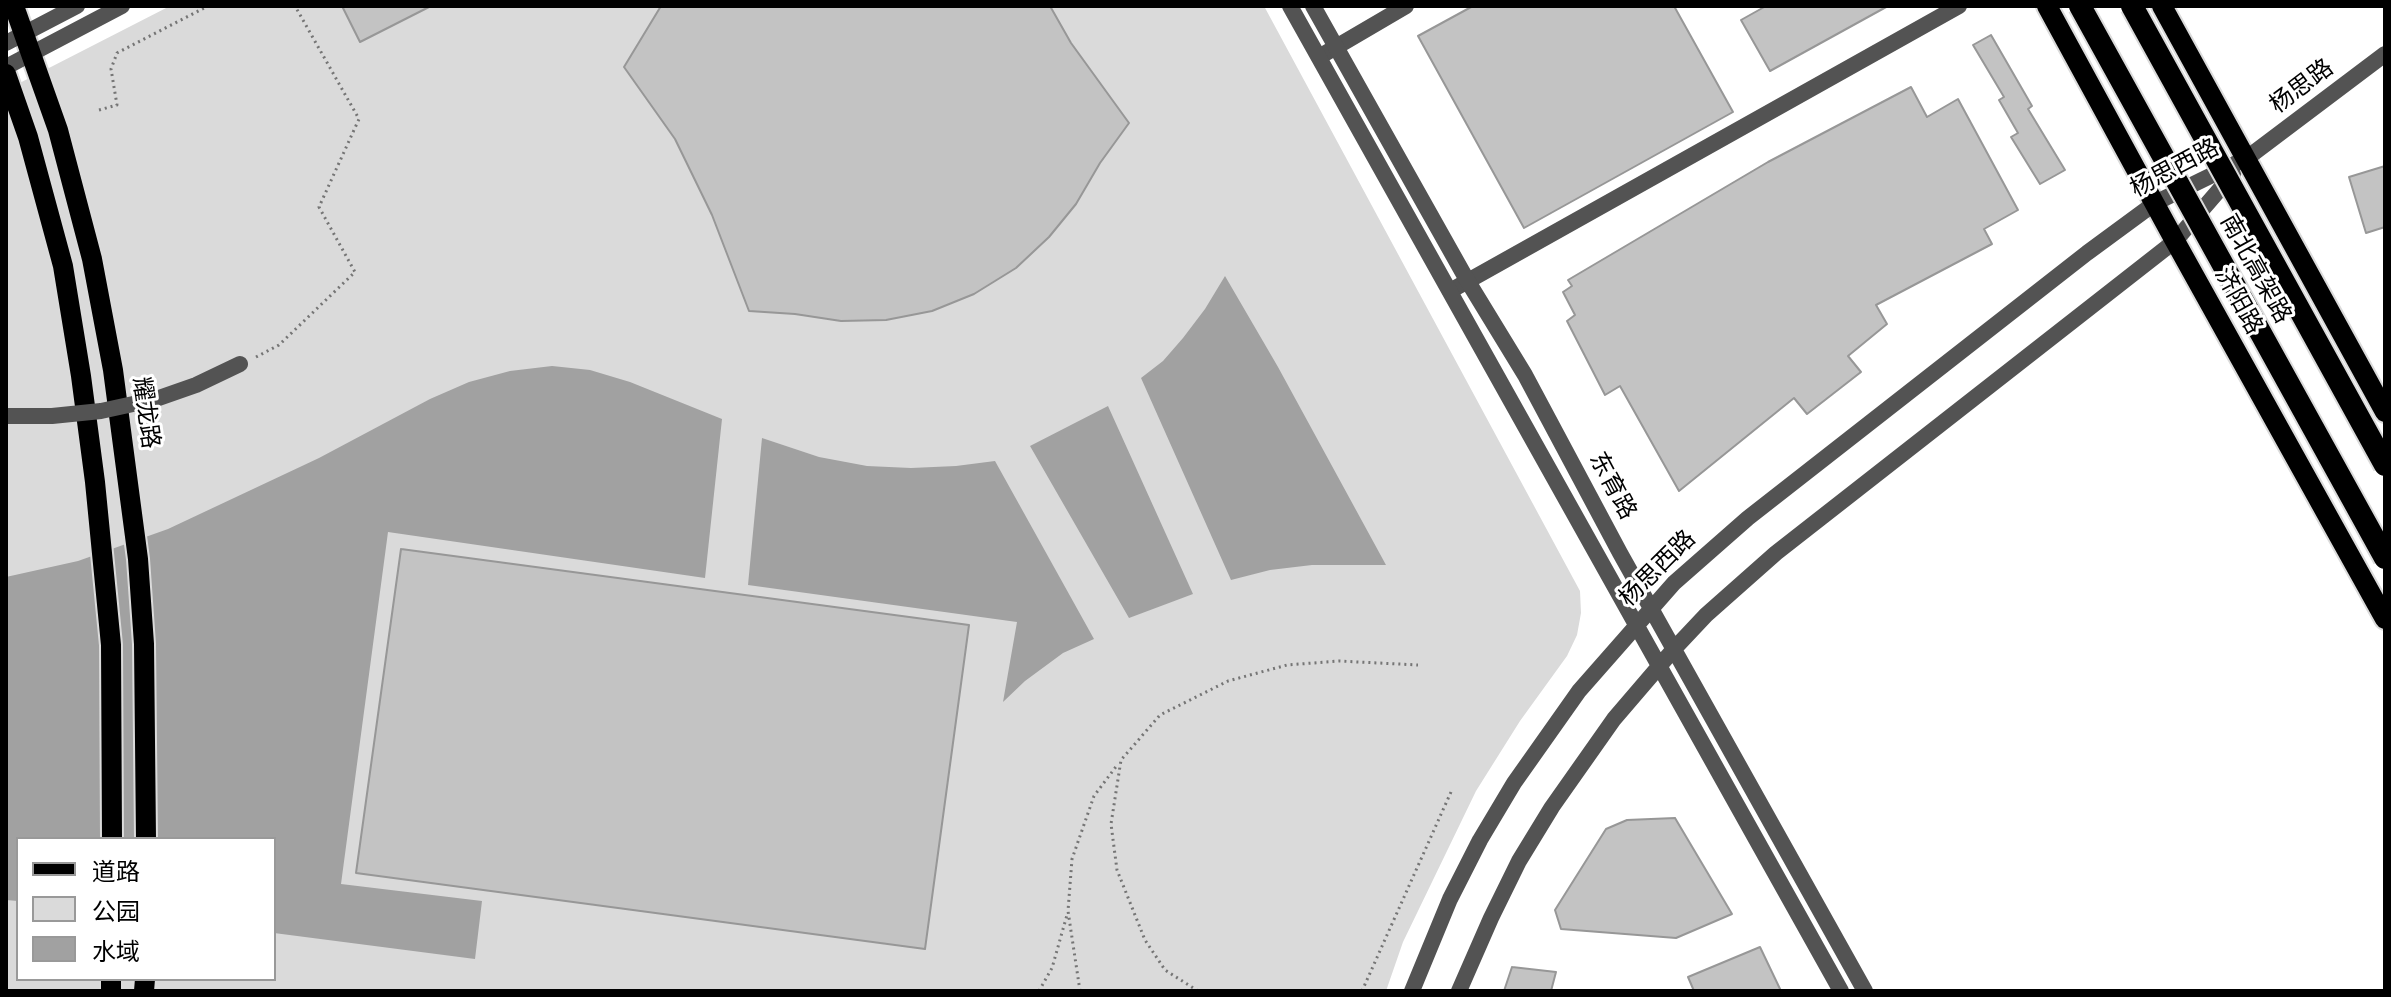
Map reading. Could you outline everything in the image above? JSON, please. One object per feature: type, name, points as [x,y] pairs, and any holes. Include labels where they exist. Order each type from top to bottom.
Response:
[{"type":"highway","name":"南北高架路","points":[[2080,6],[2385,558]]},
{"type":"highway","name":"南北高架路","points":[[2132,6],[2385,465]]},
{"type":"main road","name":"耀龙路","points":[[14,6],[15,38],[31,54],[58,130],[92,259],[113,370],[132,513],[144,644],[146,837]]},
{"type":"main road","name":"济阳路","points":[[2047,6],[2385,619]]},
{"type":"main road","points":[[2162,6],[2385,412]]},
{"type":"main road","points":[[6,74],[28,137],[63,266],[81,376],[111,645],[112,837]]},
{"type":"street","points":[[6,67],[122,6]]},
{"type":"street","name":"东育路","points":[[1290,6],[1841,991]]},
{"type":"street","name":"东育路","points":[[1313,6],[1467,280],[1525,375],[1865,991]]},
{"type":"street","points":[[1319,57],[1406,6]]},
{"type":"street","points":[[1450,291],[1959,6]]},
{"type":"street","points":[[15,38],[72,7]]},
{"type":"street","name":"杨思路","points":[[2247,158],[2385,54]]},
{"type":"street","name":"杨思西路","points":[[1412,991],[1450,899],[1514,783],[1579,691],[1651,608],[1748,518],[2087,253],[2155,203],[2247,158]]},
{"type":"street","name":"杨思西路","points":[[1459,991],[1498,904],[1552,807],[1614,719],[1706,615],[1776,553],[2175,241],[2247,158]]},
{"type":"street","points":[[6,416],[52,416],[101,411],[156,399],[196,385],[240,364]]},
{"type":"path","points":[[99,110],[117,105],[111,69],[117,53],[208,6]]},
{"type":"path","points":[[240,364],[279,345],[355,272],[319,207],[359,119],[295,6]]},
{"type":"path","points":[[1039,991],[1052,968],[1068,911],[1072,859],[1094,796],[1160,715],[1228,681],[1287,665],[1339,661],[1418,665]]},
{"type":"path","points":[[1121,760],[1111,824],[1117,870],[1145,940],[1165,970],[1198,991]]},
{"type":"path","points":[[1362,991],[1451,792]]},
{"type":"path","points":[[1068,911],[1080,991]]},
{"type":"green space","points":[[170,6],[1264,6],[1580,591],[1581,613],[1577,635],[1567,656],[1520,721],[1476,791],[1403,942],[1386,991],[6,991],[6,90]]},
{"type":"water","points":[[1225,276],[1386,565],[1312,565],[1270,570],[1231,580],[1141,378],[1163,361],[1183,338]]},
{"type":"water","points":[[552,366],[590,370],[630,382],[722,419],[705,578],[388,532],[341,884],[482,901],[475,959],[276,933],[276,837],[16,837],[16,901],[6,900],[6,577],[78,561],[168,529],[319,458],[430,399],[469,382],[510,371]]},
{"type":"water","points":[[1108,406],[1193,594],[1129,618],[1030,446]]},
{"type":"water","points":[[762,438],[819,457],[867,466],[911,468],[995,461],[1094,639],[1063,653],[1003,702],[1017,622],[748,585]]},
{"type":"building","points":[[342,6],[431,6],[360,42]]},
{"type":"building","points":[[661,6],[1050,6],[1071,43],[1129,123],[1076,204],[1049,237],[1016,268],[974,294],[932,311],[886,320],[841,321],[749,311],[712,215],[675,139],[624,67]]},
{"type":"building","points":[[1473,6],[1674,6],[1733,112],[1524,228],[1418,36]]},
{"type":"building","points":[[1766,6],[1888,6],[1770,71],[1741,20]]},
{"type":"building","points":[[1991,35],[2032,106],[2028,109],[2065,170],[2040,184],[2011,137],[2018,133],[1999,100],[2004,97],[1973,45]]},
{"type":"building","points":[[1911,87],[1927,117],[1958,99],[2018,210],[1984,229],[1992,244],[1876,305],[1887,324],[1848,356],[1861,372],[1807,414],[1794,398],[1679,491],[1620,386],[1605,395],[1567,321],[1575,315],[1563,292],[1572,286],[1568,280],[1768,162]]},
{"type":"building","points":[[2385,166],[2385,227],[2366,233],[2349,177]]},
{"type":"building","points":[[401,549],[969,625],[925,949],[356,873]]},
{"type":"building","points":[[1675,818],[1732,914],[1676,938],[1561,929],[1555,910],[1606,829],[1627,820]]},
{"type":"building","points":[[1760,947],[1781,991],[1694,991],[1688,977]]},
{"type":"building","points":[[1512,967],[1556,972],[1551,991],[1504,991]]}]
